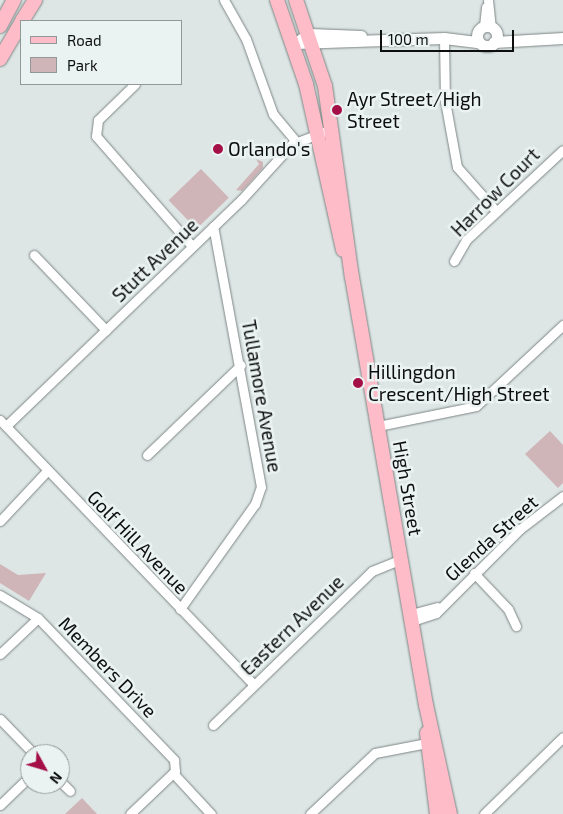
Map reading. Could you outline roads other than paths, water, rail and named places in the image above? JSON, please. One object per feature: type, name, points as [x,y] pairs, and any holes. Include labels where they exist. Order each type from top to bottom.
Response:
[{"type":"main road","points":[[0,26],[14,0]]},
{"type":"main road","points":[[23,20],[35,0]]},
{"type":"main road","name":"High Street","points":[[277,0],[294,43],[318,133],[352,277]]},
{"type":"main road","name":"High Street","points":[[296,0],[312,40],[332,129],[352,277],[426,705],[437,814]]},
{"type":"main road","points":[[0,59],[20,25]]},
{"type":"main road","name":"High Street","points":[[431,742],[450,814]]},
{"type":"street","points":[[487,0],[487,34]]},
{"type":"street","points":[[228,1],[246,39],[273,114],[296,140]]},
{"type":"street","points":[[294,43],[312,40],[444,38],[487,34],[563,38]]},
{"type":"street","points":[[444,38],[445,101],[457,167],[496,211]]},
{"type":"street","points":[[134,85],[98,120],[96,136],[196,243]]},
{"type":"street","name":"Stutt Avenue","points":[[3,423],[106,330],[213,226],[296,140],[332,129]]},
{"type":"street","name":"Harrow Court","points":[[454,261],[466,240],[563,150]]},
{"type":"street","name":"Tullamore Avenue","points":[[180,609],[260,493],[241,365],[213,226]]},
{"type":"street","points":[[34,255],[106,330]]},
{"type":"street","points":[[378,426],[476,406],[563,325]]},
{"type":"street","points":[[147,455],[241,365]]},
{"type":"street","name":"Golf Hill Avenue","points":[[3,423],[254,686]]},
{"type":"street","points":[[0,521],[48,471]]},
{"type":"street","name":"Glenda Street","points":[[411,618],[442,605],[474,573],[562,499]]},
{"type":"street","name":"Eastern Avenue","points":[[213,724],[372,571],[401,559]]},
{"type":"street","points":[[474,573],[508,609],[516,626]]},
{"type":"street","name":"Members Drive","points":[[0,595],[38,618],[174,760],[172,773]]},
{"type":"street","points":[[0,654],[38,618]]},
{"type":"street","points":[[0,719],[24,744]]},
{"type":"street","points":[[484,814],[562,738]]},
{"type":"street","points":[[310,814],[375,753],[431,742]]},
{"type":"street","points":[[130,814],[172,773],[210,814]]},
{"type":"street","points":[[0,804],[20,785]]},
{"type":"place","name":"Ayr Street/High Street","points":[[337,110]]},
{"type":"place","name":"Orlando's","points":[[218,149]]},
{"type":"place","name":"Hillingdon Crescent/High Street","points":[[358,383]]}]
